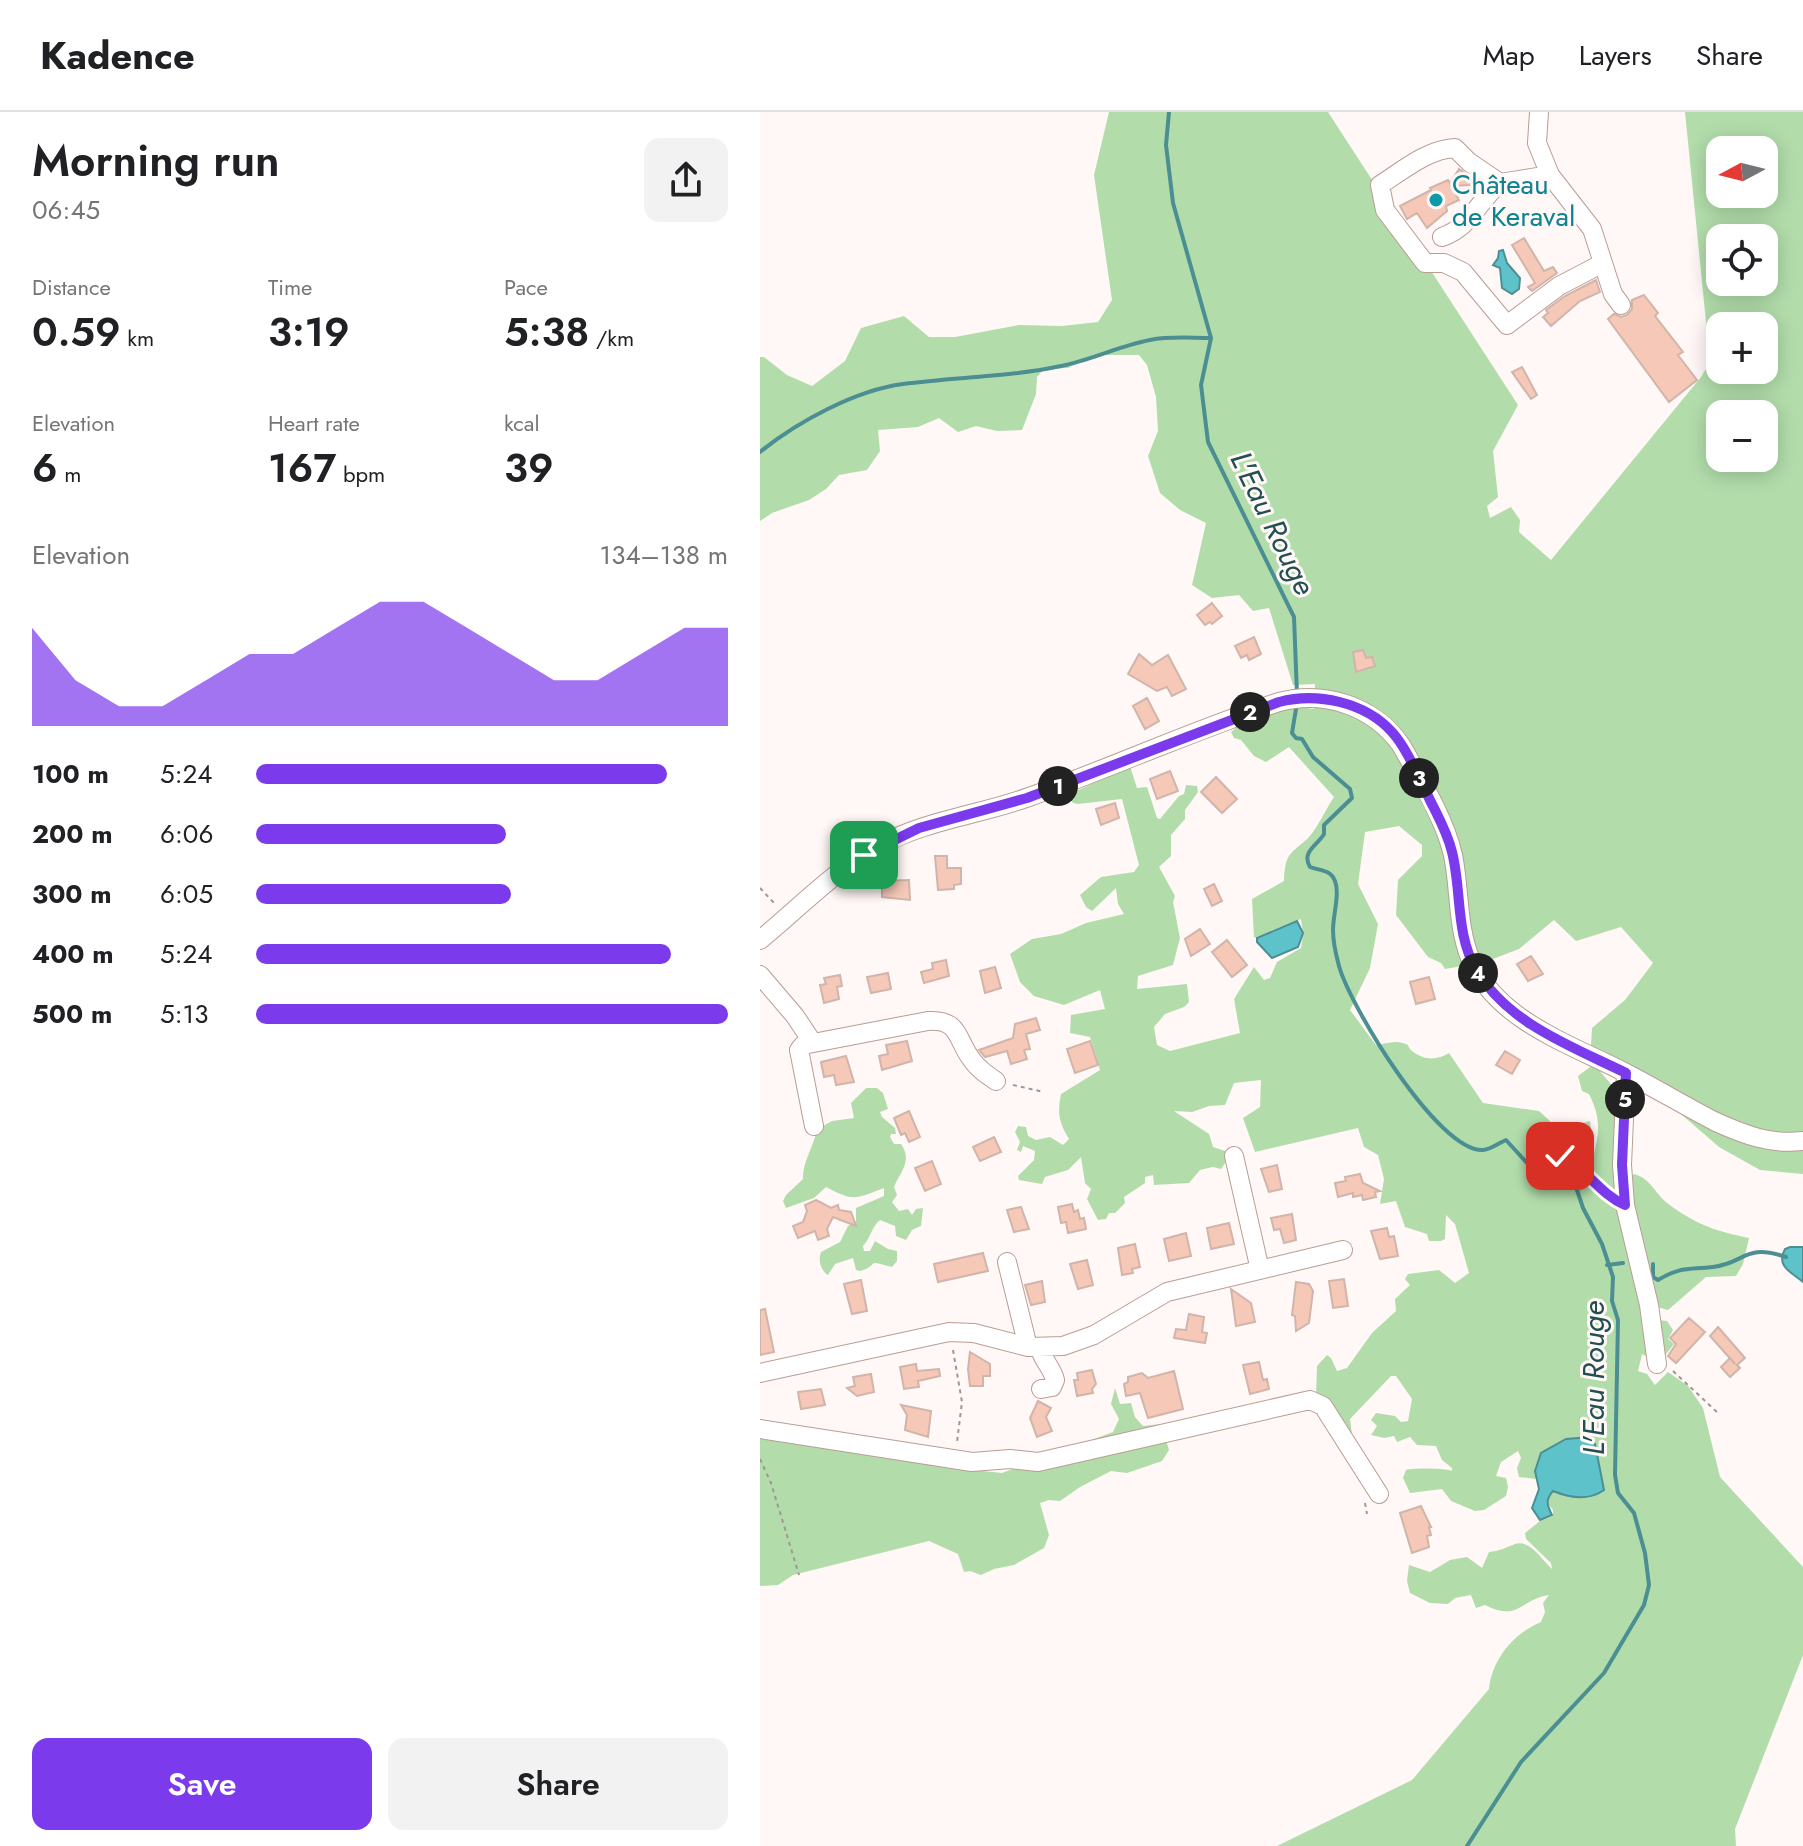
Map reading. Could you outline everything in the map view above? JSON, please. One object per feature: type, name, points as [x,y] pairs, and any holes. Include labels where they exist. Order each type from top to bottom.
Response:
[{"type":"street","points":[[1539,112],[1537,143],[1550,175],[1592,229],[1613,294],[1621,305]]},
{"type":"street","points":[[1500,183],[1469,162],[1455,148],[1444,148],[1380,185],[1385,210],[1425,263],[1444,263],[1463,272],[1507,325],[1559,286],[1603,263]]},
{"type":"street","points":[[1442,237],[1463,228],[1487,194],[1500,183],[1550,175]]},
{"type":"street","points":[[760,940],[852,863],[907,832],[1027,798],[1247,713],[1299,698],[1328,700],[1356,708],[1385,725],[1401,745],[1447,836],[1453,855],[1463,935],[1473,964],[1487,986],[1510,1009],[1535,1027],[1741,1133],[1774,1142],[1803,1141]]},
{"type":"street","points":[[760,975],[795,1016],[813,1043]]},
{"type":"street","points":[[814,1126],[800,1046],[941,1021],[957,1032],[972,1061],[996,1081]]},
{"type":"street","points":[[1626,1073],[1622,1165],[1625,1205],[1649,1305],[1657,1364]]},
{"type":"street","points":[[1234,1156],[1260,1270]]},
{"type":"street","points":[[760,1373],[949,1332],[974,1333],[1034,1347],[1084,1340],[1167,1292],[1343,1250]]},
{"type":"street","points":[[1007,1262],[1034,1347],[1052,1369],[1055,1380],[1052,1387],[1041,1389]]},
{"type":"street","points":[[760,1429],[954,1459],[1038,1462],[1310,1400],[1323,1406],[1379,1494]]},
{"type":"path","points":[[760,888],[788,917]]},
{"type":"path","points":[[996,1081],[1044,1092]]},
{"type":"path","points":[[1526,1149],[1534,1154],[1568,1160],[1605,1195],[1625,1205]]},
{"type":"path","points":[[949,1332],[962,1402],[954,1459]]},
{"type":"path","points":[[1657,1364],[1678,1374],[1718,1413]]},
{"type":"path","points":[[760,1459],[771,1483],[799,1575]]},
{"type":"green space","points":[[1109,112],[1328,112],[1518,405],[1493,451],[1498,497],[1487,506],[1490,518],[1511,507],[1520,520],[1519,532],[1551,560],[1706,369],[1706,384],[1778,384],[1778,312],[1706,312],[1706,322],[1685,112],[1803,112],[1803,1174],[1760,1170],[1719,1147],[1621,1062],[1591,1046],[1592,1028],[1625,1000],[1653,963],[1621,927],[1576,941],[1554,920],[1519,949],[1485,962],[1445,969],[1441,963],[1428,957],[1396,915],[1398,880],[1422,856],[1422,845],[1399,826],[1365,832],[1358,884],[1378,924],[1370,968],[1350,1010],[1376,1045],[1399,1042],[1426,1058],[1449,1053],[1483,1103],[1539,1111],[1550,1121],[1549,1132],[1590,1121],[1591,1128],[1587,1135],[1589,1147],[1576,1166],[1590,1179],[1597,1117],[1589,1094],[1582,1091],[1578,1076],[1590,1067],[1597,1068],[1617,1091],[1626,1181],[1634,1174],[1640,1176],[1667,1203],[1687,1216],[1715,1229],[1749,1238],[1743,1264],[1736,1276],[1706,1277],[1668,1310],[1657,1307],[1657,1320],[1667,1321],[1673,1330],[1668,1339],[1674,1344],[1659,1363],[1642,1354],[1638,1371],[1647,1374],[1655,1385],[1668,1372],[1688,1386],[1703,1408],[1720,1477],[1803,1567],[1803,1655],[1735,1829],[1736,1846],[1277,1846],[1412,1780],[1489,1689],[1495,1667],[1506,1648],[1522,1633],[1541,1622],[1545,1612],[1543,1603],[1549,1595],[1512,1611],[1496,1610],[1485,1605],[1476,1608],[1471,1595],[1455,1598],[1448,1604],[1430,1603],[1410,1593],[1407,1581],[1409,1565],[1430,1572],[1450,1560],[1467,1557],[1482,1568],[1489,1552],[1520,1543],[1531,1547],[1552,1569],[1551,1563],[1526,1539],[1525,1533],[1540,1521],[1553,1516],[1553,1510],[1547,1503],[1553,1491],[1565,1496],[1589,1498],[1590,1437],[1566,1439],[1536,1472],[1537,1479],[1519,1477],[1517,1468],[1521,1458],[1518,1451],[1501,1462],[1496,1476],[1506,1478],[1506,1496],[1484,1510],[1475,1511],[1451,1501],[1442,1489],[1410,1493],[1403,1478],[1406,1470],[1452,1471],[1442,1460],[1436,1446],[1417,1445],[1410,1437],[1397,1442],[1394,1436],[1384,1438],[1371,1435],[1377,1426],[1371,1420],[1376,1413],[1395,1416],[1401,1422],[1408,1421],[1412,1399],[1396,1376],[1391,1376],[1350,1419],[1352,1434],[1347,1435],[1316,1397],[1317,1366],[1327,1355],[1337,1371],[1347,1368],[1372,1333],[1396,1311],[1395,1299],[1410,1285],[1405,1279],[1408,1274],[1439,1270],[1455,1283],[1469,1273],[1455,1224],[1446,1215],[1445,1239],[1429,1241],[1427,1234],[1405,1227],[1396,1201],[1380,1204],[1384,1179],[1378,1155],[1364,1147],[1358,1128],[1255,1152],[1243,1118],[1260,1107],[1261,1080],[1234,1083],[1225,1105],[1192,1112],[1174,1111],[1209,1134],[1213,1147],[1228,1152],[1230,1156],[1221,1169],[1200,1170],[1189,1183],[1154,1185],[1153,1175],[1145,1177],[1145,1183],[1124,1197],[1125,1203],[1115,1213],[1098,1220],[1087,1199],[1091,1189],[1085,1183],[1081,1157],[1068,1170],[1045,1177],[1042,1184],[1019,1180],[1018,1176],[1034,1160],[1035,1151],[1023,1146],[1021,1152],[1017,1150],[1020,1142],[1015,1132],[1018,1126],[1026,1127],[1028,1136],[1036,1140],[1050,1137],[1063,1145],[1069,1139],[1060,1118],[1061,1094],[1100,1070],[1090,1037],[1070,1033],[1071,1015],[1105,1009],[1100,990],[1064,1005],[1034,996],[1020,982],[1010,954],[1032,939],[1061,934],[1086,923],[1124,914],[1118,904],[1116,888],[1092,911],[1080,895],[1101,877],[1134,872],[1139,865],[1122,799],[1078,804],[1073,803],[1068,795],[1130,766],[1137,788],[1147,787],[1157,818],[1160,819],[1184,794],[1186,785],[1197,786],[1198,792],[1185,810],[1185,819],[1171,835],[1171,856],[1159,867],[1175,896],[1173,902],[1180,938],[1173,965],[1138,976],[1137,989],[1187,984],[1189,1002],[1165,1014],[1154,1027],[1157,1045],[1170,1051],[1240,1033],[1234,999],[1254,967],[1264,980],[1270,978],[1277,962],[1301,948],[1303,933],[1301,919],[1254,938],[1252,899],[1284,881],[1289,857],[1310,837],[1334,797],[1289,747],[1266,762],[1254,756],[1231,732],[1242,723],[1293,706],[1314,709],[1315,684],[1293,685],[1269,608],[1253,611],[1239,595],[1212,598],[1192,585],[1206,523],[1180,510],[1160,493],[1148,456],[1158,431],[1156,397],[1147,365],[1139,355],[1095,355],[1068,368],[1044,369],[1037,377],[1036,394],[1022,430],[997,431],[976,426],[958,432],[939,418],[918,427],[878,430],[880,451],[867,470],[839,475],[826,489],[809,500],[772,513],[760,521],[760,357],[787,375],[812,386],[845,361],[861,328],[904,316],[929,337],[955,337],[1019,325],[1062,326],[1098,322],[1112,300],[1094,175]]},
{"type":"green space","points":[[866,1088],[877,1088],[883,1093],[888,1109],[880,1112],[895,1128],[896,1134],[890,1137],[894,1144],[901,1144],[906,1156],[894,1187],[897,1195],[892,1202],[899,1211],[908,1209],[912,1215],[916,1209],[923,1208],[921,1226],[912,1230],[906,1240],[896,1236],[895,1226],[880,1220],[863,1246],[864,1251],[870,1251],[875,1241],[897,1251],[897,1261],[892,1267],[875,1263],[860,1271],[856,1270],[853,1258],[835,1264],[828,1275],[820,1265],[821,1252],[840,1242],[848,1226],[856,1221],[856,1208],[884,1196],[884,1188],[855,1197],[826,1187],[814,1198],[786,1208],[783,1201],[803,1179],[817,1129],[832,1121],[854,1118],[851,1103]]},
{"type":"green space","points":[[1115,1388],[1120,1404],[1131,1403],[1135,1417],[1143,1426],[1161,1424],[1169,1450],[1162,1461],[1127,1473],[1111,1471],[1060,1501],[1040,1503],[1049,1535],[1044,1548],[1014,1565],[981,1575],[964,1572],[958,1554],[929,1541],[793,1575],[778,1585],[760,1586],[760,1434],[936,1466],[1002,1473],[1113,1432],[1119,1419],[1111,1404]]},
{"type":"water","points":[[1503,250],[1507,263],[1520,278],[1519,289],[1512,294],[1502,288],[1500,268],[1493,265],[1499,251]]},
{"type":"water","points":[[1297,921],[1303,933],[1298,947],[1272,958],[1257,942],[1257,938]]},
{"type":"water","points":[[1803,1247],[1803,1282],[1790,1272],[1782,1260],[1785,1249]]},
{"type":"water","points":[[1590,1437],[1595,1444],[1604,1490],[1592,1496],[1579,1497],[1553,1491],[1548,1503],[1552,1515],[1540,1520],[1532,1508],[1539,1489],[1535,1471],[1541,1453],[1566,1439]]},
{"type":"building","name":"Château de Keraval","points":[[1459,169],[1476,181],[1471,185],[1451,186],[1459,200],[1446,206],[1447,211],[1427,228],[1417,213],[1407,219],[1400,206],[1430,188],[1448,180],[1450,183]]},
{"type":"building","points":[[1524,238],[1544,271],[1553,267],[1557,273],[1532,291],[1528,287],[1535,283],[1512,245]]},
{"type":"building","points":[[1596,280],[1600,292],[1580,301],[1551,326],[1543,317],[1548,313],[1546,310],[1565,296]]},
{"type":"building","points":[[1644,295],[1658,313],[1655,316],[1683,352],[1678,355],[1697,380],[1669,402],[1608,319],[1614,314],[1621,317],[1627,315],[1632,309],[1632,300]]},
{"type":"building","points":[[1522,367],[1537,395],[1531,399],[1512,372]]},
{"type":"building","points":[[1212,603],[1222,616],[1205,625],[1197,615]]},
{"type":"building","points":[[1254,637],[1261,654],[1249,660],[1247,655],[1241,658],[1235,646]]},
{"type":"building","points":[[1363,650],[1366,658],[1372,657],[1375,666],[1356,672],[1353,652]]},
{"type":"building","points":[[1139,654],[1152,665],[1168,655],[1186,689],[1172,696],[1167,687],[1157,691],[1128,674]]},
{"type":"building","points":[[1147,698],[1159,721],[1145,729],[1133,706]]},
{"type":"building","points":[[1170,771],[1178,791],[1157,799],[1150,779]]},
{"type":"building","points":[[1216,777],[1237,799],[1222,813],[1201,792]]},
{"type":"building","points":[[1115,803],[1119,818],[1101,825],[1096,809]]},
{"type":"building","points":[[935,856],[947,856],[947,868],[961,868],[961,884],[954,885],[954,889],[938,890]]},
{"type":"building","points":[[909,880],[910,900],[882,897],[882,881]]},
{"type":"building","points":[[1214,884],[1222,901],[1212,906],[1204,889]]},
{"type":"building","points":[[1200,929],[1210,944],[1191,956],[1185,939]]},
{"type":"building","points":[[1227,940],[1247,965],[1232,977],[1212,952]]},
{"type":"building","points":[[1531,956],[1543,974],[1528,981],[1517,964]]},
{"type":"building","points":[[946,960],[949,976],[924,983],[921,972],[933,969],[932,963]]},
{"type":"building","points":[[995,967],[1001,988],[985,993],[980,971]]},
{"type":"building","points":[[888,973],[891,989],[871,993],[867,977]]},
{"type":"building","points":[[840,975],[842,986],[837,987],[839,999],[824,1003],[820,985],[826,984],[824,978]]},
{"type":"building","points":[[1429,977],[1435,999],[1416,1004],[1410,982]]},
{"type":"building","points":[[1036,1018],[1040,1030],[1026,1034],[1030,1049],[1024,1050],[1027,1059],[1011,1064],[1007,1051],[985,1057],[979,1050],[1013,1038],[1015,1024]]},
{"type":"building","points":[[907,1041],[912,1061],[882,1070],[879,1056],[888,1054],[886,1045]]},
{"type":"building","points":[[1090,1041],[1098,1065],[1075,1073],[1067,1049]]},
{"type":"building","points":[[1505,1051],[1520,1060],[1512,1074],[1496,1065]]},
{"type":"building","points":[[846,1056],[854,1082],[836,1085],[834,1075],[824,1077],[821,1062]]},
{"type":"building","points":[[909,1111],[920,1137],[909,1142],[905,1133],[901,1135],[894,1118]]},
{"type":"building","points":[[994,1137],[1001,1152],[980,1161],[973,1147]]},
{"type":"building","points":[[932,1161],[941,1184],[925,1191],[915,1168]]},
{"type":"building","points":[[1277,1165],[1282,1189],[1269,1192],[1261,1169]]},
{"type":"building","points":[[1360,1174],[1363,1183],[1380,1191],[1375,1192],[1376,1197],[1363,1200],[1362,1195],[1353,1197],[1353,1193],[1338,1197],[1335,1183]]},
{"type":"building","points":[[816,1200],[831,1208],[838,1205],[839,1210],[851,1212],[856,1226],[833,1217],[827,1229],[829,1236],[818,1240],[815,1231],[798,1238],[793,1226],[803,1222],[807,1211],[805,1205]]},
{"type":"building","points":[[1072,1204],[1074,1212],[1078,1210],[1080,1219],[1084,1218],[1086,1229],[1068,1233],[1066,1222],[1061,1223],[1058,1207]]},
{"type":"building","points":[[1021,1207],[1029,1229],[1014,1232],[1007,1210]]},
{"type":"building","points":[[1292,1214],[1296,1240],[1284,1243],[1280,1229],[1274,1230],[1271,1218]]},
{"type":"building","points":[[1229,1223],[1234,1244],[1211,1249],[1207,1228]]},
{"type":"building","points":[[1387,1228],[1389,1237],[1394,1236],[1398,1256],[1380,1259],[1371,1231]]},
{"type":"building","points":[[1186,1233],[1191,1256],[1169,1261],[1164,1239]]},
{"type":"building","points":[[1135,1244],[1140,1267],[1132,1269],[1133,1273],[1122,1275],[1118,1248]]},
{"type":"building","points":[[983,1253],[988,1271],[938,1282],[934,1264]]},
{"type":"building","points":[[1087,1260],[1093,1285],[1078,1289],[1070,1264]]},
{"type":"building","points":[[1344,1279],[1348,1306],[1333,1308],[1329,1281]]},
{"type":"building","points":[[861,1280],[867,1311],[852,1314],[844,1284]]},
{"type":"building","points":[[1042,1281],[1045,1302],[1031,1305],[1025,1285]]},
{"type":"building","points":[[1296,1282],[1309,1284],[1313,1291],[1309,1323],[1296,1331],[1295,1316],[1292,1315]]},
{"type":"building","points":[[1231,1289],[1251,1303],[1255,1322],[1236,1326]]},
{"type":"building","points":[[765,1309],[774,1352],[760,1355],[760,1310]]},
{"type":"building","points":[[1189,1314],[1204,1317],[1202,1332],[1207,1333],[1205,1343],[1174,1338],[1176,1329],[1186,1330]]},
{"type":"building","points":[[1689,1318],[1705,1332],[1676,1363],[1668,1356],[1676,1344],[1670,1338]]},
{"type":"building","points":[[1718,1327],[1745,1358],[1730,1377],[1721,1367],[1730,1358],[1710,1336]]},
{"type":"building","points":[[970,1352],[990,1364],[990,1376],[983,1376],[983,1386],[970,1386]]},
{"type":"building","points":[[1259,1362],[1263,1380],[1267,1379],[1269,1389],[1250,1394],[1243,1365]]},
{"type":"building","points":[[916,1364],[917,1371],[939,1369],[940,1376],[918,1381],[919,1387],[904,1389],[900,1367]]},
{"type":"building","points":[[1092,1370],[1096,1384],[1093,1393],[1077,1396],[1074,1380],[1078,1380],[1077,1373]]},
{"type":"building","points":[[1174,1371],[1183,1409],[1148,1418],[1140,1393],[1126,1396],[1124,1384],[1128,1382],[1128,1377],[1142,1373],[1148,1378]]},
{"type":"building","points":[[871,1374],[874,1392],[857,1396],[847,1388],[855,1386],[853,1377]]},
{"type":"building","points":[[821,1389],[825,1405],[801,1409],[798,1392]]},
{"type":"building","points":[[1038,1401],[1051,1408],[1046,1417],[1052,1431],[1037,1437],[1030,1418]]},
{"type":"building","points":[[901,1405],[931,1411],[928,1437],[905,1430],[907,1415]]},
{"type":"building","points":[[1421,1506],[1431,1527],[1431,1535],[1427,1536],[1429,1547],[1412,1553],[1400,1513]]},
{"type":"waterway","name":"L'Eau Rouge","points":[[1169,112],[1166,145],[1173,203],[1211,338],[1201,385],[1208,442],[1294,617],[1297,695]]},
{"type":"waterway","points":[[760,452],[828,409],[885,387],[1041,370],[1158,339],[1211,338]]},
{"type":"waterway","name":"L'Eau Rouge","points":[[1297,703],[1292,733],[1302,739],[1313,757],[1350,789],[1352,798],[1324,825],[1324,834],[1307,857],[1310,867],[1328,872],[1335,881],[1335,948],[1346,985],[1360,1012],[1398,1074],[1443,1128],[1464,1144],[1483,1150],[1506,1140],[1527,1163],[1559,1167],[1574,1181],[1613,1277],[1612,1301],[1618,1320],[1615,1475],[1618,1493],[1634,1513],[1645,1553],[1649,1585],[1644,1605],[1604,1673],[1521,1762],[1467,1846]]},
{"type":"waterway","points":[[1653,1264],[1653,1277],[1658,1280],[1679,1271],[1724,1265],[1753,1253],[1786,1257]]},
{"type":"waterway","points":[[1607,1265],[1623,1263]]},
{"type":"place","name":"Château de Keraval","points":[[1436,200]]},
{"type":"route","points":[[864,855],[919,828],[1027,798],[1279,702],[1317,698],[1356,708],[1393,733],[1416,770],[1444,827],[1453,855],[1463,935],[1473,964],[1487,986],[1510,1009],[1535,1027],[1626,1073],[1622,1165],[1625,1205],[1605,1195],[1573,1163],[1560,1156]]}]
